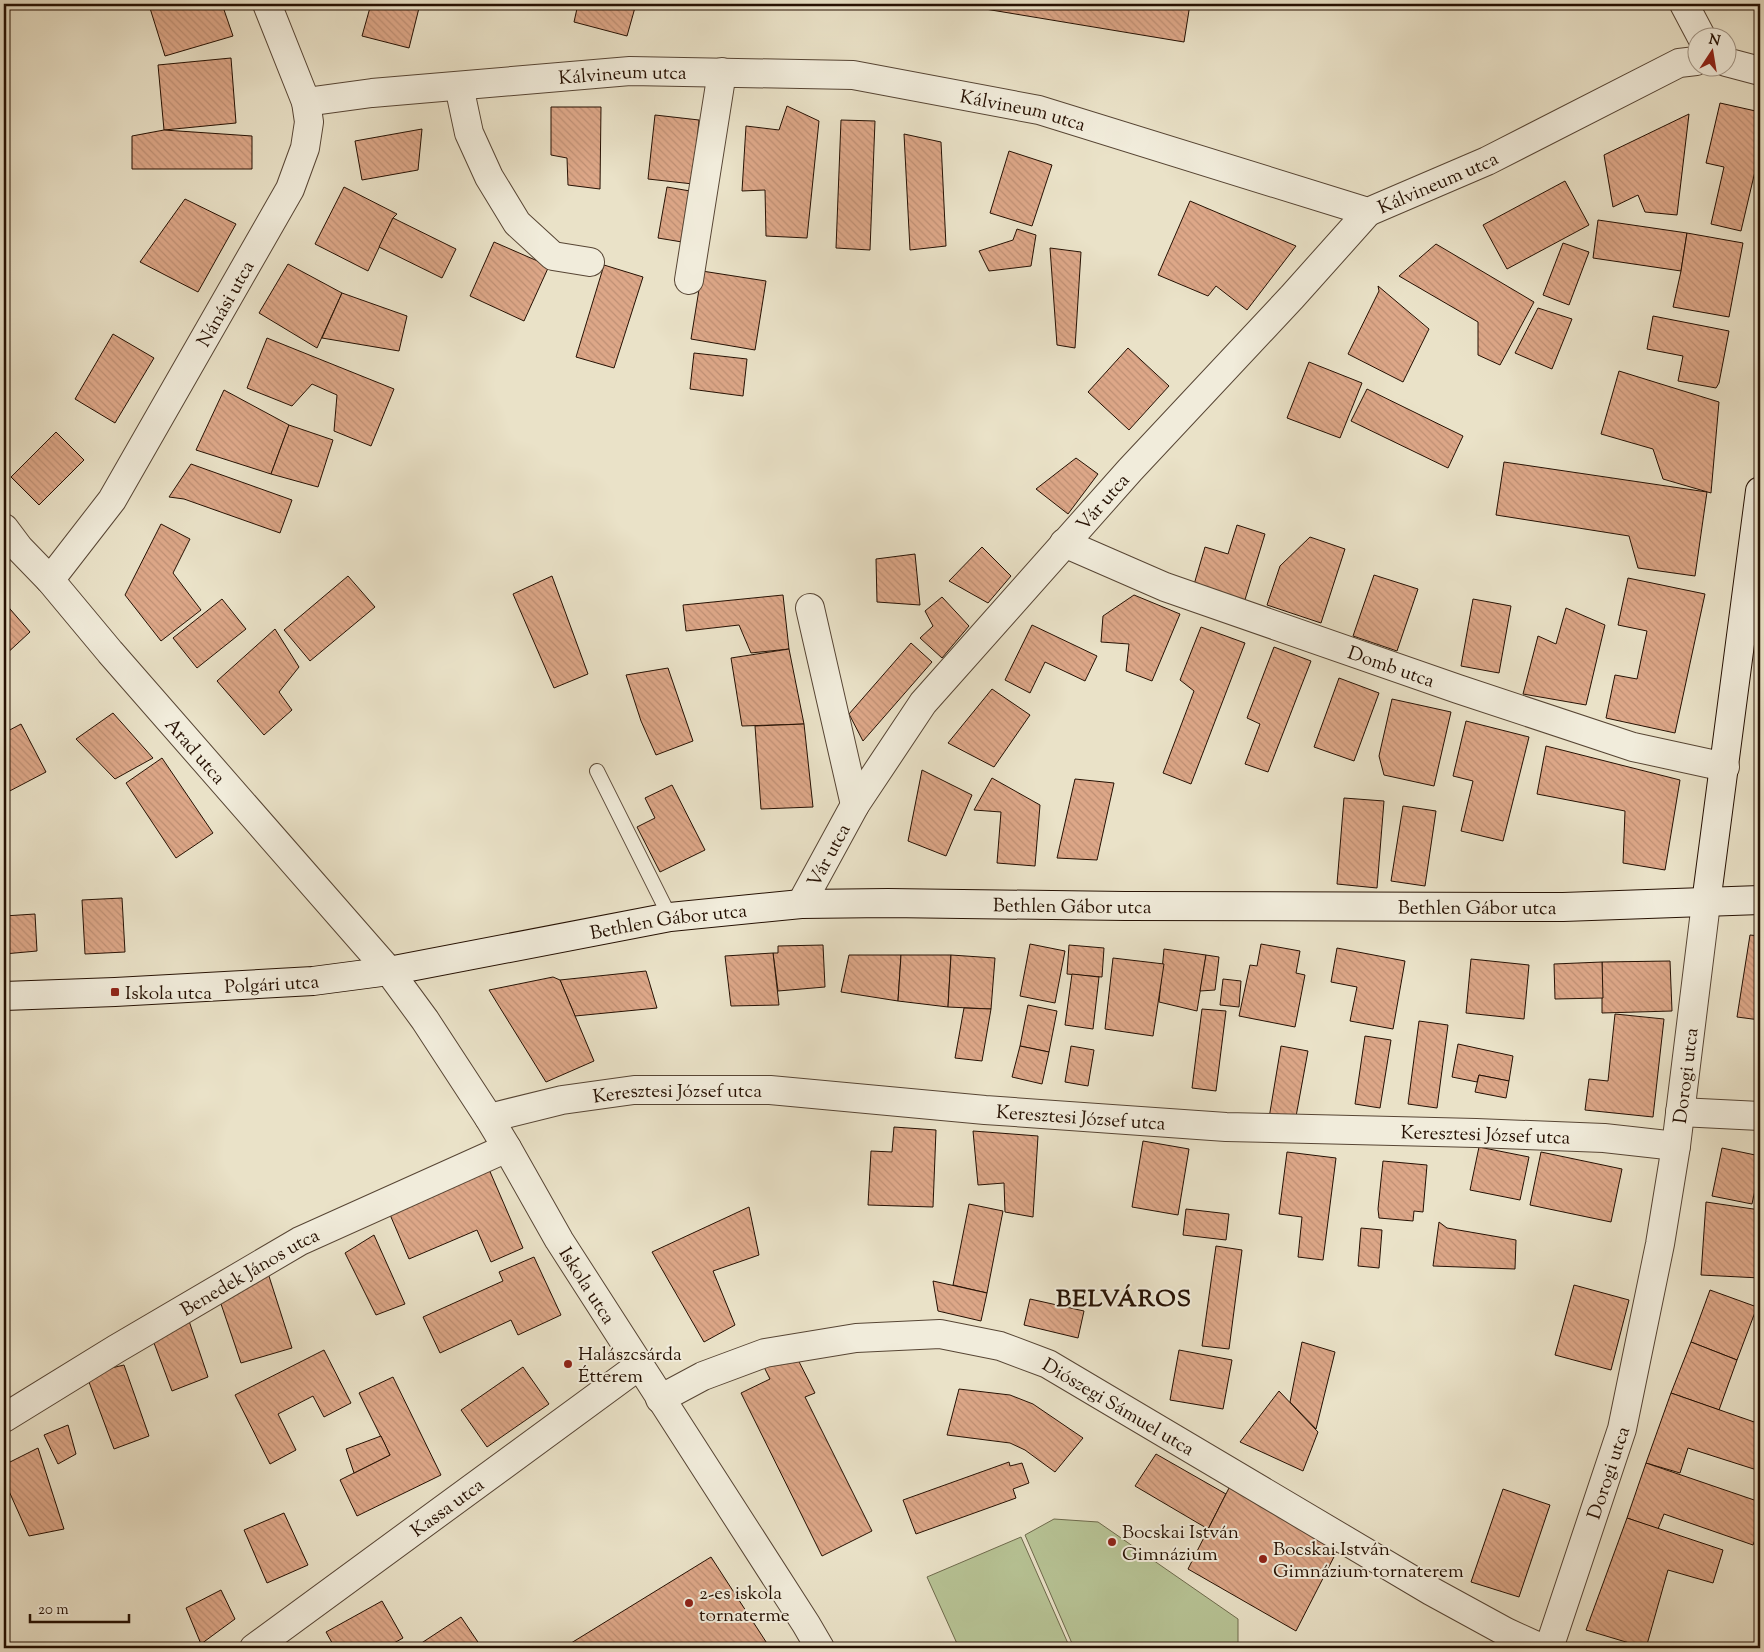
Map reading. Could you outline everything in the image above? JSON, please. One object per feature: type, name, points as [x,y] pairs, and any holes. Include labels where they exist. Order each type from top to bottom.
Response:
[{"type":"street","name":"Nánási utca","points":[[50,580],[112,500],[290,189],[305,148],[309,122],[306,102],[267,4]]},
{"type":"street","points":[[1684,4],[1697,28]]},
{"type":"street","name":"Kálvineum utca","points":[[306,102],[372,93],[630,71],[853,75],[1039,110],[1368,212],[1487,161],[1679,63],[1686,62]]},
{"type":"street","points":[[1736,65],[1760,71]]},
{"type":"street","points":[[689,280],[722,72]]},
{"type":"street","points":[[459,86],[469,133],[488,177],[518,223],[553,256],[590,262]]},
{"type":"street","name":"Vár utca","points":[[800,904],[855,806],[923,703],[1130,470],[1292,297],[1368,212]]},
{"type":"street","name":"Dorogi utca","points":[[1549,1648],[1622,1429],[1660,1244],[1676,1146],[1760,491]]},
{"type":"street","name":"Domb utca","points":[[1064,543],[1165,588],[1458,689],[1633,747],[1725,767]]},
{"type":"street","name":"Arad utca","points":[[9,547],[50,580],[110,652],[389,971]]},
{"type":"street","name":"Vár utca","points":[[810,608],[855,806]]},
{"type":"street","name":"Bethlen Gábor utca","points":[[389,971],[670,917],[800,904],[1427,907],[1706,903],[1760,900]]},
{"type":"street","name":"Polgári utca","points":[[4,996],[313,981],[389,971]]},
{"type":"street","name":"Iskola utca","points":[[389,971],[425,1020],[489,1118],[559,1240],[820,1648]]},
{"type":"street","name":"Keresztesi József utca","points":[[489,1118],[562,1100],[634,1090],[770,1090],[985,1110],[1226,1127],[1584,1137],[1676,1146]]},
{"type":"street","points":[[1680,1112],[1760,1116]]},
{"type":"street","name":"Benedek János utca","points":[[4,1418],[116,1349],[300,1241],[507,1148]]},
{"type":"street","name":"Diószegi Sámuel utca","points":[[660,1399],[703,1376],[765,1353],[856,1338],[940,1334],[1000,1346],[1048,1364],[1431,1591],[1506,1632],[1541,1648]]},
{"type":"street","name":"Kassa utca","points":[[254,1648],[640,1365]]},
{"type":"lane","points":[[597,771],[670,917]]},
{"type":"green space","points":[[1054,1519],[1098,1522],[1238,1619],[1238,1648],[1074,1648],[1025,1535]]},
{"type":"green space","points":[[1021,1537],[1070,1648],[959,1648],[927,1577]]},
{"type":"building","points":[[222,4],[233,36],[165,56],[149,5]]},
{"type":"building","points":[[371,4],[420,4],[409,48],[362,36]]},
{"type":"building","points":[[578,4],[636,4],[627,36],[574,22]]},
{"type":"building","points":[[955,4],[1190,4],[1184,42]]},
{"type":"building","points":[[231,58],[236,123],[164,130],[158,65]]},
{"type":"building","points":[[1720,103],[1760,112],[1760,150],[1741,231],[1711,224],[1724,167],[1706,163]]},
{"type":"building","points":[[787,106],[819,121],[807,238],[766,236],[765,190],[742,191],[746,126],[779,130]]},
{"type":"building","points":[[551,107],[601,107],[600,189],[568,185],[567,158],[551,155]]},
{"type":"building","points":[[1689,114],[1677,215],[1645,212],[1638,195],[1613,207],[1604,155]]},
{"type":"building","points":[[655,115],[699,120],[693,184],[648,179]]},
{"type":"building","points":[[841,120],[875,121],[870,250],[836,248]]},
{"type":"building","points":[[422,129],[418,170],[362,180],[355,141]]},
{"type":"building","points":[[164,130],[252,136],[252,169],[132,169],[132,136]]},
{"type":"building","points":[[904,134],[941,142],[946,246],[910,250]]},
{"type":"building","points":[[1009,151],[1052,165],[1032,226],[990,213]]},
{"type":"building","points":[[1565,181],[1589,225],[1507,269],[1483,225]]},
{"type":"building","points":[[344,187],[397,214],[393,218],[368,271],[315,244]]},
{"type":"building","points":[[667,187],[690,191],[682,242],[658,238]]},
{"type":"building","points":[[185,199],[236,224],[198,292],[140,262]]},
{"type":"building","points":[[1190,201],[1296,246],[1247,310],[1216,286],[1208,296],[1158,275]]},
{"type":"building","points":[[393,218],[456,249],[442,278],[379,247]]},
{"type":"building","points":[[1598,220],[1687,233],[1681,271],[1593,258]]},
{"type":"building","points":[[1017,229],[1036,235],[1031,266],[989,271],[979,251],[1013,240]]},
{"type":"building","points":[[1687,233],[1743,243],[1729,317],[1673,307]]},
{"type":"building","points":[[494,242],[549,266],[524,321],[470,296]]},
{"type":"building","points":[[1563,243],[1589,252],[1569,305],[1543,295]]},
{"type":"building","points":[[1436,244],[1534,302],[1500,365],[1478,355],[1478,322],[1399,276]]},
{"type":"building","points":[[1050,248],[1081,252],[1075,348],[1057,345]]},
{"type":"building","points":[[288,264],[342,293],[317,348],[259,313]]},
{"type":"building","points":[[604,265],[643,277],[614,368],[576,357]]},
{"type":"building","points":[[702,271],[766,281],[755,350],[691,339]]},
{"type":"building","points":[[1378,286],[1429,329],[1403,382],[1348,354],[1379,291]]},
{"type":"building","points":[[342,293],[407,316],[399,351],[322,338]]},
{"type":"building","points":[[1538,308],[1572,319],[1552,369],[1515,353]]},
{"type":"building","points":[[1653,316],[1729,331],[1719,383],[1716,388],[1678,381],[1683,356],[1647,349]]},
{"type":"building","points":[[113,334],[154,358],[115,423],[75,399]]},
{"type":"building","points":[[267,338],[394,389],[371,446],[334,431],[337,395],[312,384],[292,406],[247,388]]},
{"type":"building","points":[[1128,348],[1169,386],[1129,430],[1088,392]]},
{"type":"building","points":[[694,353],[747,359],[743,396],[690,389]]},
{"type":"building","points":[[1309,362],[1362,383],[1340,438],[1287,418]]},
{"type":"building","points":[[1619,371],[1719,402],[1711,493],[1663,479],[1653,449],[1601,434]]},
{"type":"building","points":[[1367,389],[1463,436],[1448,468],[1351,421]]},
{"type":"building","points":[[224,390],[289,425],[271,474],[196,450]]},
{"type":"building","points":[[289,425],[333,440],[318,487],[271,474]]},
{"type":"building","points":[[56,432],[84,460],[39,505],[11,477]]},
{"type":"building","points":[[1076,458],[1098,474],[1068,514],[1036,489]]},
{"type":"building","points":[[1504,462],[1707,492],[1695,576],[1638,568],[1629,536],[1496,515]]},
{"type":"building","points":[[191,464],[292,500],[280,533],[184,499],[169,497]]},
{"type":"building","points":[[161,524],[190,539],[173,573],[201,610],[161,641],[125,595]]},
{"type":"building","points":[[1237,525],[1265,534],[1244,603],[1193,588],[1205,547],[1228,554]]},
{"type":"building","points":[[1310,537],[1345,549],[1321,623],[1267,605],[1280,566]]},
{"type":"building","points":[[982,547],[1011,576],[988,603],[949,581]]},
{"type":"building","points":[[915,554],[920,605],[877,602],[876,559]]},
{"type":"building","points":[[1374,575],[1418,589],[1397,651],[1353,636]]},
{"type":"building","points":[[348,576],[375,607],[310,661],[284,630]]},
{"type":"building","points":[[552,576],[588,674],[554,688],[513,594]]},
{"type":"building","points":[[1628,578],[1705,594],[1675,733],[1606,718],[1615,675],[1637,679],[1647,631],[1618,625]]},
{"type":"building","points":[[783,595],[789,649],[751,653],[739,625],[686,631],[683,605]]},
{"type":"building","points":[[1134,595],[1180,614],[1152,681],[1126,671],[1129,644],[1101,642],[1103,616]]},
{"type":"building","points":[[942,597],[969,626],[942,658],[920,638],[933,626],[925,611]]},
{"type":"building","points":[[222,599],[246,629],[197,668],[173,638]]},
{"type":"building","points":[[1473,599],[1511,606],[1499,673],[1461,666]]},
{"type":"building","points":[[4,602],[30,632],[4,656]]},
{"type":"building","points":[[1566,608],[1605,625],[1586,705],[1523,694],[1538,636],[1556,644]]},
{"type":"building","points":[[1032,625],[1097,656],[1085,681],[1045,662],[1030,693],[1005,680]]},
{"type":"building","points":[[1201,627],[1245,643],[1191,784],[1163,773],[1194,691],[1180,680]]},
{"type":"building","points":[[275,629],[299,667],[279,692],[292,710],[264,735],[217,681]]},
{"type":"building","points":[[911,643],[932,662],[863,741],[849,714]]},
{"type":"building","points":[[1274,647],[1311,661],[1268,772],[1245,764],[1260,724],[1247,718]]},
{"type":"building","points":[[789,649],[804,724],[742,726],[731,658]]},
{"type":"building","points":[[668,668],[693,741],[656,755],[641,721],[626,675]]},
{"type":"building","points":[[1339,678],[1379,693],[1354,761],[1314,747]]},
{"type":"building","points":[[992,689],[1030,715],[994,767],[948,743]]},
{"type":"building","points":[[1392,699],[1451,712],[1434,786],[1384,775],[1379,756]]},
{"type":"building","points":[[113,713],[153,758],[115,779],[76,739]]},
{"type":"building","points":[[1466,721],[1529,737],[1503,841],[1461,831],[1473,781],[1453,776]]},
{"type":"building","points":[[21,724],[46,772],[4,794],[4,733]]},
{"type":"building","points":[[804,724],[813,807],[761,809],[755,726]]},
{"type":"building","points":[[1546,746],[1680,780],[1665,870],[1623,863],[1625,811],[1537,794]]},
{"type":"building","points":[[162,758],[213,833],[176,858],[126,783]]},
{"type":"building","points":[[922,770],[972,795],[946,856],[908,841]]},
{"type":"building","points":[[992,778],[1040,805],[1035,866],[997,863],[1001,812],[974,810]]},
{"type":"building","points":[[1075,779],[1114,783],[1097,860],[1057,858]]},
{"type":"building","points":[[672,785],[705,850],[660,872],[637,827],[655,818],[645,798]]},
{"type":"building","points":[[1344,798],[1384,801],[1377,888],[1337,884]]},
{"type":"building","points":[[1403,806],[1436,811],[1425,886],[1391,881]]},
{"type":"building","points":[[122,898],[125,952],[85,954],[82,900]]},
{"type":"building","points":[[35,914],[37,951],[4,954],[4,916]]},
{"type":"building","points":[[1750,935],[1760,936],[1760,1020],[1737,1017]]},
{"type":"building","points":[[1030,944],[1065,951],[1055,1003],[1020,996]]},
{"type":"building","points":[[1261,944],[1300,951],[1296,973],[1305,975],[1295,1027],[1239,1016],[1250,965],[1257,966]]},
{"type":"building","points":[[823,945],[825,987],[778,991],[773,953],[778,953],[778,946]]},
{"type":"building","points":[[1069,945],[1104,948],[1102,977],[1067,974]]},
{"type":"building","points":[[1337,948],[1405,961],[1393,1029],[1350,1021],[1357,987],[1331,982]]},
{"type":"building","points":[[1164,949],[1206,955],[1197,1011],[1159,1002]]},
{"type":"building","points":[[773,953],[779,1005],[731,1006],[725,956]]},
{"type":"building","points":[[849,955],[901,955],[898,1001],[841,992]]},
{"type":"building","points":[[901,955],[951,955],[948,1007],[898,1001]]},
{"type":"building","points":[[951,955],[995,958],[991,1009],[948,1007]]},
{"type":"building","points":[[1206,955],[1219,957],[1215,990],[1200,991]]},
{"type":"building","points":[[1113,958],[1164,964],[1153,1036],[1105,1029]]},
{"type":"building","points":[[1471,959],[1529,965],[1524,1019],[1466,1013]]},
{"type":"building","points":[[1670,961],[1672,1011],[1602,1013],[1602,962]]},
{"type":"building","points":[[1602,962],[1603,998],[1555,999],[1554,964]]},
{"type":"building","points":[[646,971],[657,1008],[575,1016],[560,980]]},
{"type":"building","points":[[1072,974],[1099,977],[1093,1029],[1065,1025]]},
{"type":"building","points":[[553,977],[560,980],[594,1061],[546,1082],[489,990]]},
{"type":"building","points":[[1223,979],[1241,981],[1239,1007],[1220,1005]]},
{"type":"building","points":[[1028,1005],[1057,1011],[1049,1052],[1020,1046]]},
{"type":"building","points":[[964,1008],[991,1009],[982,1061],[955,1058]]},
{"type":"building","points":[[1202,1009],[1226,1011],[1216,1091],[1192,1088]]},
{"type":"building","points":[[1615,1014],[1664,1019],[1653,1117],[1585,1110],[1589,1079],[1608,1081]]},
{"type":"building","points":[[1419,1021],[1448,1025],[1437,1108],[1408,1104]]},
{"type":"building","points":[[1365,1036],[1391,1040],[1380,1108],[1355,1104]]},
{"type":"building","points":[[1458,1044],[1513,1056],[1509,1081],[1479,1075],[1477,1082],[1452,1077]]},
{"type":"building","points":[[1020,1046],[1049,1052],[1042,1084],[1012,1077]]},
{"type":"building","points":[[1071,1046],[1094,1050],[1088,1086],[1065,1082]]},
{"type":"building","points":[[1281,1046],[1308,1051],[1295,1122],[1269,1118]]},
{"type":"building","points":[[1479,1075],[1509,1081],[1506,1098],[1475,1092]]},
{"type":"building","points":[[894,1127],[936,1130],[933,1207],[868,1205],[871,1151],[892,1152]]},
{"type":"building","points":[[973,1131],[1038,1136],[1033,1217],[1005,1212],[1004,1183],[978,1185]]},
{"type":"building","points":[[1143,1141],[1189,1149],[1178,1215],[1132,1207]]},
{"type":"building","points":[[1479,1147],[1529,1157],[1520,1200],[1470,1190]]},
{"type":"building","points":[[1722,1148],[1760,1156],[1760,1166],[1752,1204],[1712,1196]]},
{"type":"building","points":[[1287,1152],[1336,1158],[1323,1260],[1298,1257],[1302,1217],[1279,1214]]},
{"type":"building","points":[[1541,1152],[1622,1169],[1611,1222],[1530,1205]]},
{"type":"building","points":[[1383,1161],[1427,1165],[1423,1212],[1414,1211],[1413,1221],[1379,1218],[1378,1209]]},
{"type":"building","points":[[488,1167],[523,1248],[491,1262],[477,1230],[409,1259],[388,1210]]},
{"type":"building","points":[[1706,1202],[1760,1210],[1760,1278],[1701,1275]]},
{"type":"building","points":[[969,1204],[1003,1211],[987,1293],[953,1285]]},
{"type":"building","points":[[749,1207],[759,1255],[713,1271],[735,1325],[704,1342],[652,1252]]},
{"type":"building","points":[[1186,1209],[1229,1214],[1226,1240],[1183,1235]]},
{"type":"building","points":[[1439,1222],[1447,1228],[1516,1240],[1515,1269],[1433,1266]]},
{"type":"building","points":[[1361,1228],[1382,1230],[1379,1268],[1358,1266]]},
{"type":"building","points":[[374,1235],[405,1304],[376,1315],[345,1253]]},
{"type":"building","points":[[1216,1246],[1242,1250],[1229,1349],[1202,1346]]},
{"type":"building","points":[[534,1257],[561,1315],[518,1335],[511,1320],[440,1353],[423,1317],[503,1281],[499,1272]]},
{"type":"building","points":[[267,1270],[292,1348],[241,1363],[219,1298]]},
{"type":"building","points":[[933,1281],[987,1293],[981,1321],[938,1311]]},
{"type":"building","points":[[1574,1285],[1629,1300],[1611,1370],[1555,1355]]},
{"type":"building","points":[[1710,1290],[1757,1307],[1737,1360],[1691,1342]]},
{"type":"building","points":[[1030,1299],[1084,1311],[1078,1338],[1024,1325]]},
{"type":"building","points":[[187,1315],[208,1377],[172,1391],[151,1335]]},
{"type":"building","points":[[1302,1342],[1335,1352],[1316,1429],[1290,1402]]},
{"type":"building","points":[[1691,1342],[1737,1360],[1719,1410],[1671,1393]]},
{"type":"building","points":[[324,1350],[351,1403],[324,1417],[313,1396],[278,1414],[296,1450],[270,1464],[235,1395]]},
{"type":"building","points":[[1179,1350],[1232,1360],[1223,1409],[1170,1400]]},
{"type":"building","points":[[794,1352],[815,1393],[805,1397],[872,1531],[822,1556],[741,1393],[770,1379],[764,1367]]},
{"type":"building","points":[[124,1365],[149,1436],[114,1449],[86,1374]]},
{"type":"building","points":[[523,1367],[549,1404],[487,1447],[461,1410]]},
{"type":"building","points":[[393,1377],[441,1475],[357,1516],[340,1480],[390,1455],[359,1393]]},
{"type":"building","points":[[959,1389],[1010,1395],[1033,1404],[1083,1438],[1055,1472],[1025,1450],[1010,1443],[947,1435]]},
{"type":"building","points":[[1279,1391],[1318,1432],[1303,1471],[1240,1442]]},
{"type":"building","points":[[1671,1393],[1760,1424],[1760,1471],[1688,1448],[1680,1473],[1646,1463]]},
{"type":"building","points":[[68,1425],[76,1454],[58,1464],[44,1435]]},
{"type":"building","points":[[381,1436],[390,1455],[354,1473],[346,1449]]},
{"type":"building","points":[[38,1448],[64,1529],[29,1536],[4,1480],[4,1465]]},
{"type":"building","points":[[1156,1454],[1226,1494],[1208,1529],[1135,1486]]},
{"type":"building","points":[[1009,1462],[1010,1466],[1022,1463],[1029,1483],[1013,1489],[1016,1498],[916,1534],[903,1500]]},
{"type":"building","points":[[1646,1463],[1760,1502],[1760,1526],[1753,1545],[1664,1514],[1658,1529],[1627,1518]]},
{"type":"building","name":"Bocskai István Gimnázium tornaterem","points":[[1230,1486],[1338,1549],[1296,1631],[1188,1569]]},
{"type":"building","points":[[1503,1489],[1550,1505],[1519,1597],[1471,1582]]},
{"type":"building","points":[[284,1513],[308,1565],[267,1583],[244,1530]]},
{"type":"building","points":[[1627,1518],[1723,1550],[1713,1583],[1668,1570],[1646,1648],[1586,1630]]},
{"type":"building","name":"2-es iskola tornaterme","points":[[711,1557],[770,1648],[563,1648]]},
{"type":"building","points":[[221,1590],[235,1619],[201,1644],[186,1608]]},
{"type":"building","points":[[382,1601],[403,1638],[385,1648],[335,1648],[326,1632]]},
{"type":"building","points":[[461,1617],[482,1648],[423,1648],[420,1644]]},
{"type":"place","name":"Iskola utca","points":[[115,992]]},
{"type":"place","name":"Halászcsárda Étterem","points":[[568,1364]]},
{"type":"place","name":"Bocskai István Gimnázium","points":[[1112,1542]]},
{"type":"place","name":"Bocskai István Gimnázium tornaterem","points":[[1263,1559]]},
{"type":"place","name":"2-es iskola tornaterme","points":[[689,1603]]},
{"type":"district","name":"BELVÁROS","points":[[1124,1298]]}]
